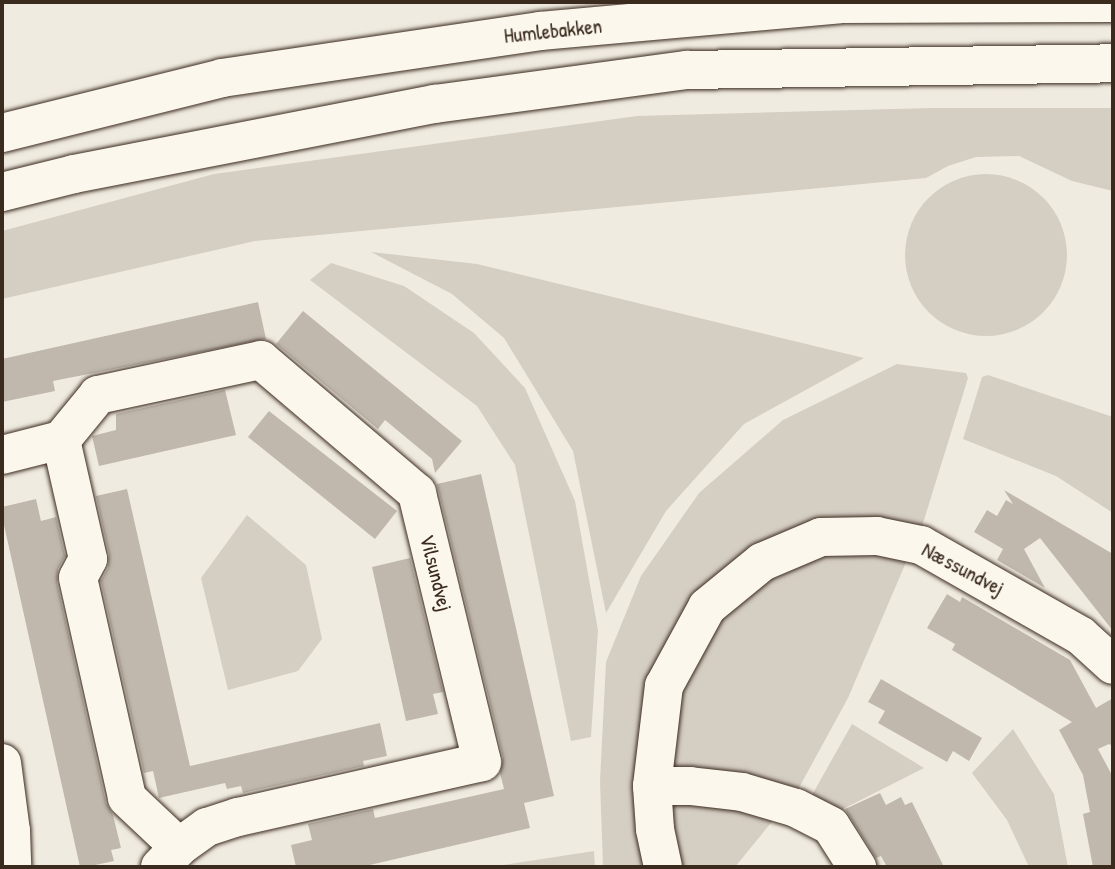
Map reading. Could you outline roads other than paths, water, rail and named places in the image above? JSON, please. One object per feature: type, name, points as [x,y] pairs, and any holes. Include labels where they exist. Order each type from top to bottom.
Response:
[{"type":"street","name":"Humlebakken","points":[[2,133],[222,78],[540,31],[840,4],[1113,4]]},
{"type":"street","points":[[2,192],[74,174],[435,104],[687,70],[1113,63]]},
{"type":"street","name":"Vilsundvej","points":[[261,360],[417,493],[482,762],[238,817],[206,827],[169,857],[127,798],[78,578],[88,559],[61,440],[98,395],[261,360]]},
{"type":"street","points":[[2,455],[61,440]]},
{"type":"street","name":"Næssundvej","points":[[663,867],[655,829],[652,786],[664,686],[707,607],[762,562],[821,537],[877,536],[921,545],[1081,636],[1113,665]]},
{"type":"street","points":[[2,763],[11,831],[12,867]]},
{"type":"street","points":[[652,786],[690,786],[742,792],[796,808],[831,826],[858,867]]}]
